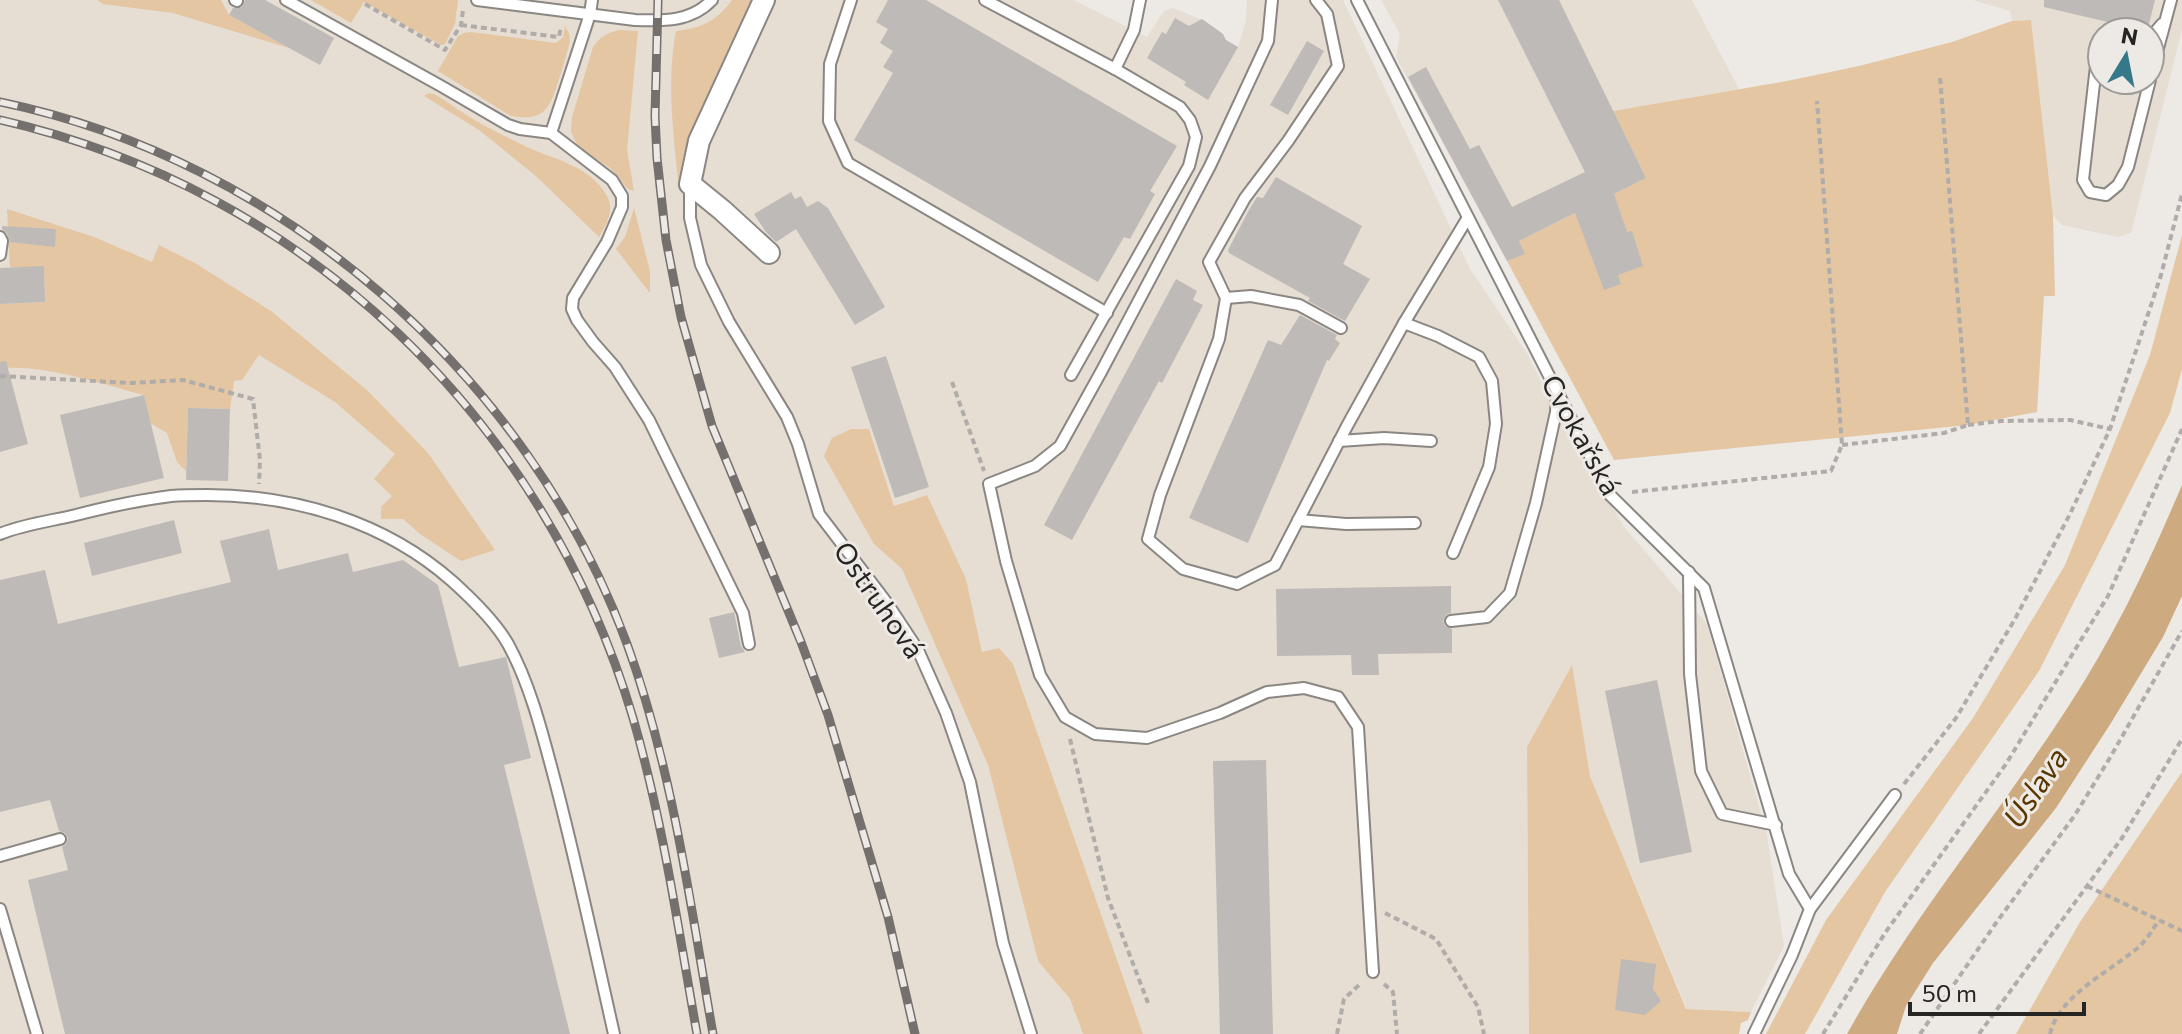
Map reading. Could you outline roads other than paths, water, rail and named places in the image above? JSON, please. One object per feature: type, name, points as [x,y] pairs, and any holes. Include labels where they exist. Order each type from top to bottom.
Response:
[{"type":"street","name":"Ostruhová","points":[[690,184],[699,141],[764,0]]},
{"type":"street","points":[[690,184],[769,253]]},
{"type":"lane","points":[[286,0],[508,125],[551,133],[612,180],[622,196],[622,207],[607,242],[573,298],[572,309],[593,342],[632,391],[649,420],[743,613],[749,644]]},
{"type":"lane","points":[[477,0],[635,20],[673,20],[692,16],[712,0]]},
{"type":"lane","points":[[551,133],[592,0]]},
{"type":"lane","points":[[851,0],[830,64],[829,107],[829,121],[848,163],[1107,313]]},
{"type":"lane","points":[[985,0],[1180,107],[1190,120],[1196,137],[1189,166],[1071,375]]},
{"type":"lane","points":[[1115,69],[1134,30],[1140,0]]},
{"type":"lane","points":[[1272,0],[1268,41],[1210,166],[1060,446],[1035,466],[989,484],[1006,561],[1040,675],[1065,717],[1095,734],[1147,738],[1220,713],[1267,692],[1304,688],[1338,697],[1358,727],[1373,972]]},
{"type":"lane","points":[[1316,0],[1327,14],[1338,66],[1245,198],[1209,262],[1226,298],[1219,339],[1160,495],[1148,539],[1183,569],[1237,584],[1275,565],[1404,323],[1467,219]]},
{"type":"lane","name":"Cvokařská","points":[[1357,0],[1610,495],[1704,588],[1789,874],[1810,909]]},
{"type":"lane","points":[[2166,20],[2171,0]]},
{"type":"lane","points":[[2092,96],[2083,180],[2090,192],[2106,195],[2118,185],[2128,167],[2146,96]]},
{"type":"lane","name":"Ostruhová","points":[[690,184],[690,218],[701,265],[729,322],[787,417],[819,514],[887,603],[918,650],[946,713],[970,782],[1003,943],[1031,1034]]},
{"type":"lane","points":[[0,237],[0,255]]},
{"type":"lane","points":[[1226,298],[1251,296],[1299,305],[1341,328]]},
{"type":"lane","points":[[1404,323],[1479,357],[1492,381],[1496,424],[1489,467],[1453,553]]},
{"type":"lane","points":[[1451,621],[1487,617],[1510,593],[1536,503],[1556,412],[1557,392]]},
{"type":"lane","points":[[1339,441],[1384,438],[1431,441]]},
{"type":"lane","points":[[0,534],[105,508],[173,496],[258,497],[347,518],[394,540],[435,567],[467,595],[507,643],[525,684],[567,825],[614,1034]]},
{"type":"lane","points":[[1298,520],[1346,524],[1415,523]]},
{"type":"lane","points":[[1689,572],[1690,674],[1701,771],[1722,814],[1776,825]]},
{"type":"lane","points":[[1754,1034],[1810,909],[1895,795]]},
{"type":"lane","points":[[0,856],[60,839]]},
{"type":"lane","points":[[0,909],[37,1034]]},
{"type":"water","name":"Úslava","points":[[2182,485],[2182,596],[2163,637],[2111,723],[2056,808],[1933,963],[1906,1006],[1897,1034],[1847,1034],[1926,909],[2041,748],[2085,680],[2130,598]]},
{"type":"railway","points":[[658,0],[657,158],[666,240],[681,317],[712,426],[828,715],[888,917],[915,1034]]},
{"type":"railway","points":[[0,102],[104,131],[203,173],[296,228],[382,294],[459,370],[527,454],[583,546],[627,644],[643,692],[679,837],[713,1034]]},
{"type":"railway","points":[[0,120],[111,153],[215,201],[311,261],[398,333],[474,415],[539,508],[593,609],[633,718],[661,835],[697,1034]]}]
